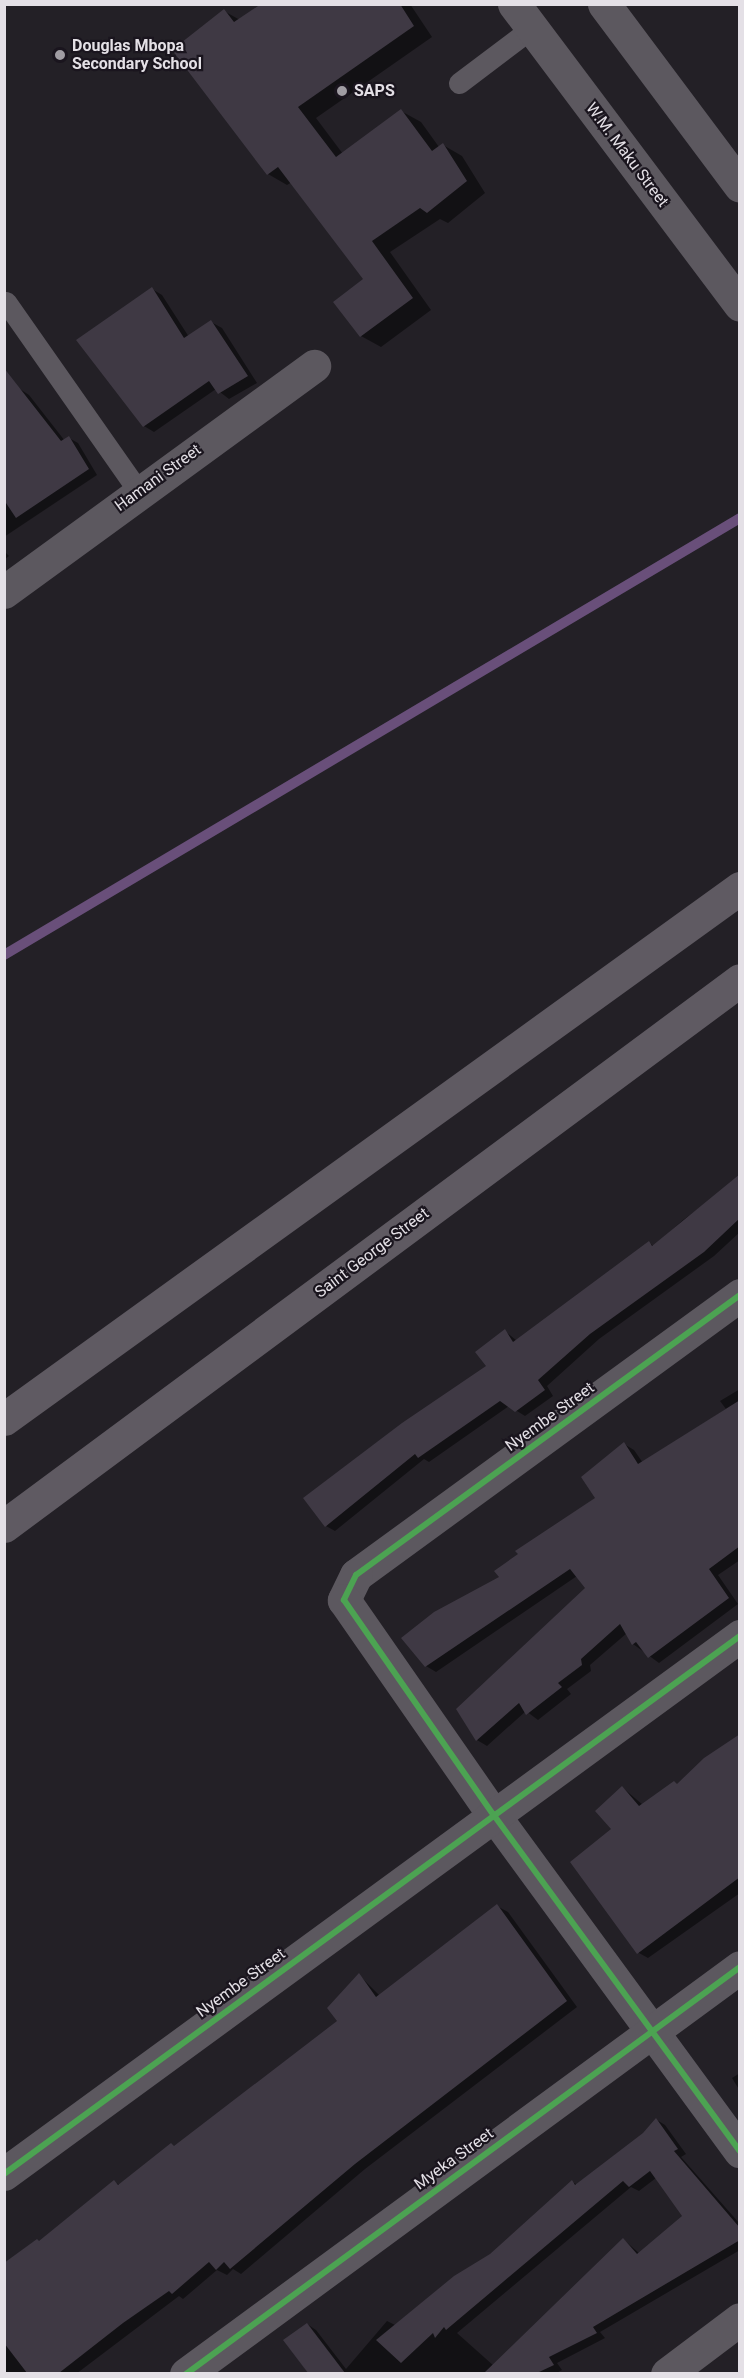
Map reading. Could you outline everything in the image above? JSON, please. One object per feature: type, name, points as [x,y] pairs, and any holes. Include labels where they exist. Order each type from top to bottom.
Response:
[{"type":"main road","points":[[4,1419],[740,888]]},
{"type":"main road","name":"Saint George Street","points":[[4,1526],[740,980]]},
{"type":"street","points":[[604,4],[740,186]]},
{"type":"street","name":"W.M. Maku Street","points":[[523,16],[740,305]]},
{"type":"street","name":"Hamani Street","points":[[4,592],[314,366]]},
{"type":"street","name":"Nyembe Street","points":[[493,1814],[346,1607],[349,1583],[740,1295]]},
{"type":"street","name":"Nyembe Street","points":[[4,2174],[493,1814],[740,1636]]},
{"type":"street","points":[[493,1814],[650,2032],[740,2151]]},
{"type":"street","name":"Myeka Street","points":[[186,2373],[740,1967]]},
{"type":"street","points":[[667,2373],[740,2319]]},
{"type":"lane","points":[[459,83],[523,16]]},
{"type":"lane","points":[[6,302],[139,492]]},
{"type":"building","points":[[261,4],[400,4],[414,26],[298,107],[336,157],[401,109],[432,151],[443,143],[467,181],[427,213],[420,208],[372,241],[413,298],[360,337],[333,302],[363,279],[278,167],[267,175],[172,50],[224,9],[234,22]]},
{"type":"building","points":[[152,287],[184,338],[211,320],[248,376],[218,394],[209,381],[143,427],[76,340]]},
{"type":"building","points":[[4,368],[61,441],[69,436],[89,469],[16,518],[4,500]]},
{"type":"building","points":[[740,1174],[740,1218],[704,1252],[590,1334],[538,1380],[545,1390],[515,1412],[500,1401],[418,1458],[415,1454],[325,1527],[303,1498],[402,1423],[486,1366],[475,1352],[505,1329],[513,1342],[649,1241],[652,1246]]},
{"type":"building","points":[[740,1400],[740,1546],[709,1569],[729,1598],[648,1658],[636,1642],[632,1645],[620,1624],[581,1659],[582,1665],[558,1683],[562,1687],[526,1715],[519,1703],[476,1741],[456,1709],[585,1588],[570,1569],[425,1667],[401,1638],[434,1612],[499,1577],[494,1571],[518,1554],[515,1551],[595,1498],[581,1477],[624,1442],[638,1464]]},
{"type":"building","points":[[740,1734],[740,1877],[637,1954],[570,1862],[611,1829],[595,1811],[622,1786],[639,1806],[674,1781],[677,1784],[704,1758]]},
{"type":"building","points":[[497,1904],[567,2001],[355,2164],[230,2269],[224,2262],[216,2270],[209,2262],[172,2294],[169,2291],[123,2323],[59,2373],[27,2373],[4,2343],[4,2263],[37,2239],[39,2241],[114,2180],[118,2185],[171,2143],[174,2146],[337,2021],[327,2008],[359,1973],[376,1997]]},
{"type":"building","points":[[656,2118],[678,2149],[674,2151],[740,2228],[740,2240],[593,2327],[597,2333],[549,2357],[554,2365],[537,2373],[484,2373],[623,2238],[637,2254],[682,2216],[650,2171],[629,2187],[623,2181],[446,2330],[444,2327],[435,2338],[433,2333],[401,2363],[376,2340],[454,2276],[490,2254],[572,2180],[575,2185],[643,2133]]},
{"type":"building","points":[[307,2323],[345,2373],[308,2373],[283,2340]]},
{"type":"waterway","points":[[4,955],[740,518]]},
{"type":"cycle path","points":[[740,1295],[356,1575],[344,1600],[493,1814],[740,2151]]},
{"type":"cycle path","points":[[4,2174],[740,1636]]},
{"type":"cycle path","points":[[186,2374],[740,1967]]},
{"type":"place","name":"Douglas Mbopa Secondary School","points":[[60,55]]},
{"type":"place","name":"SAPS","points":[[342,91]]}]
